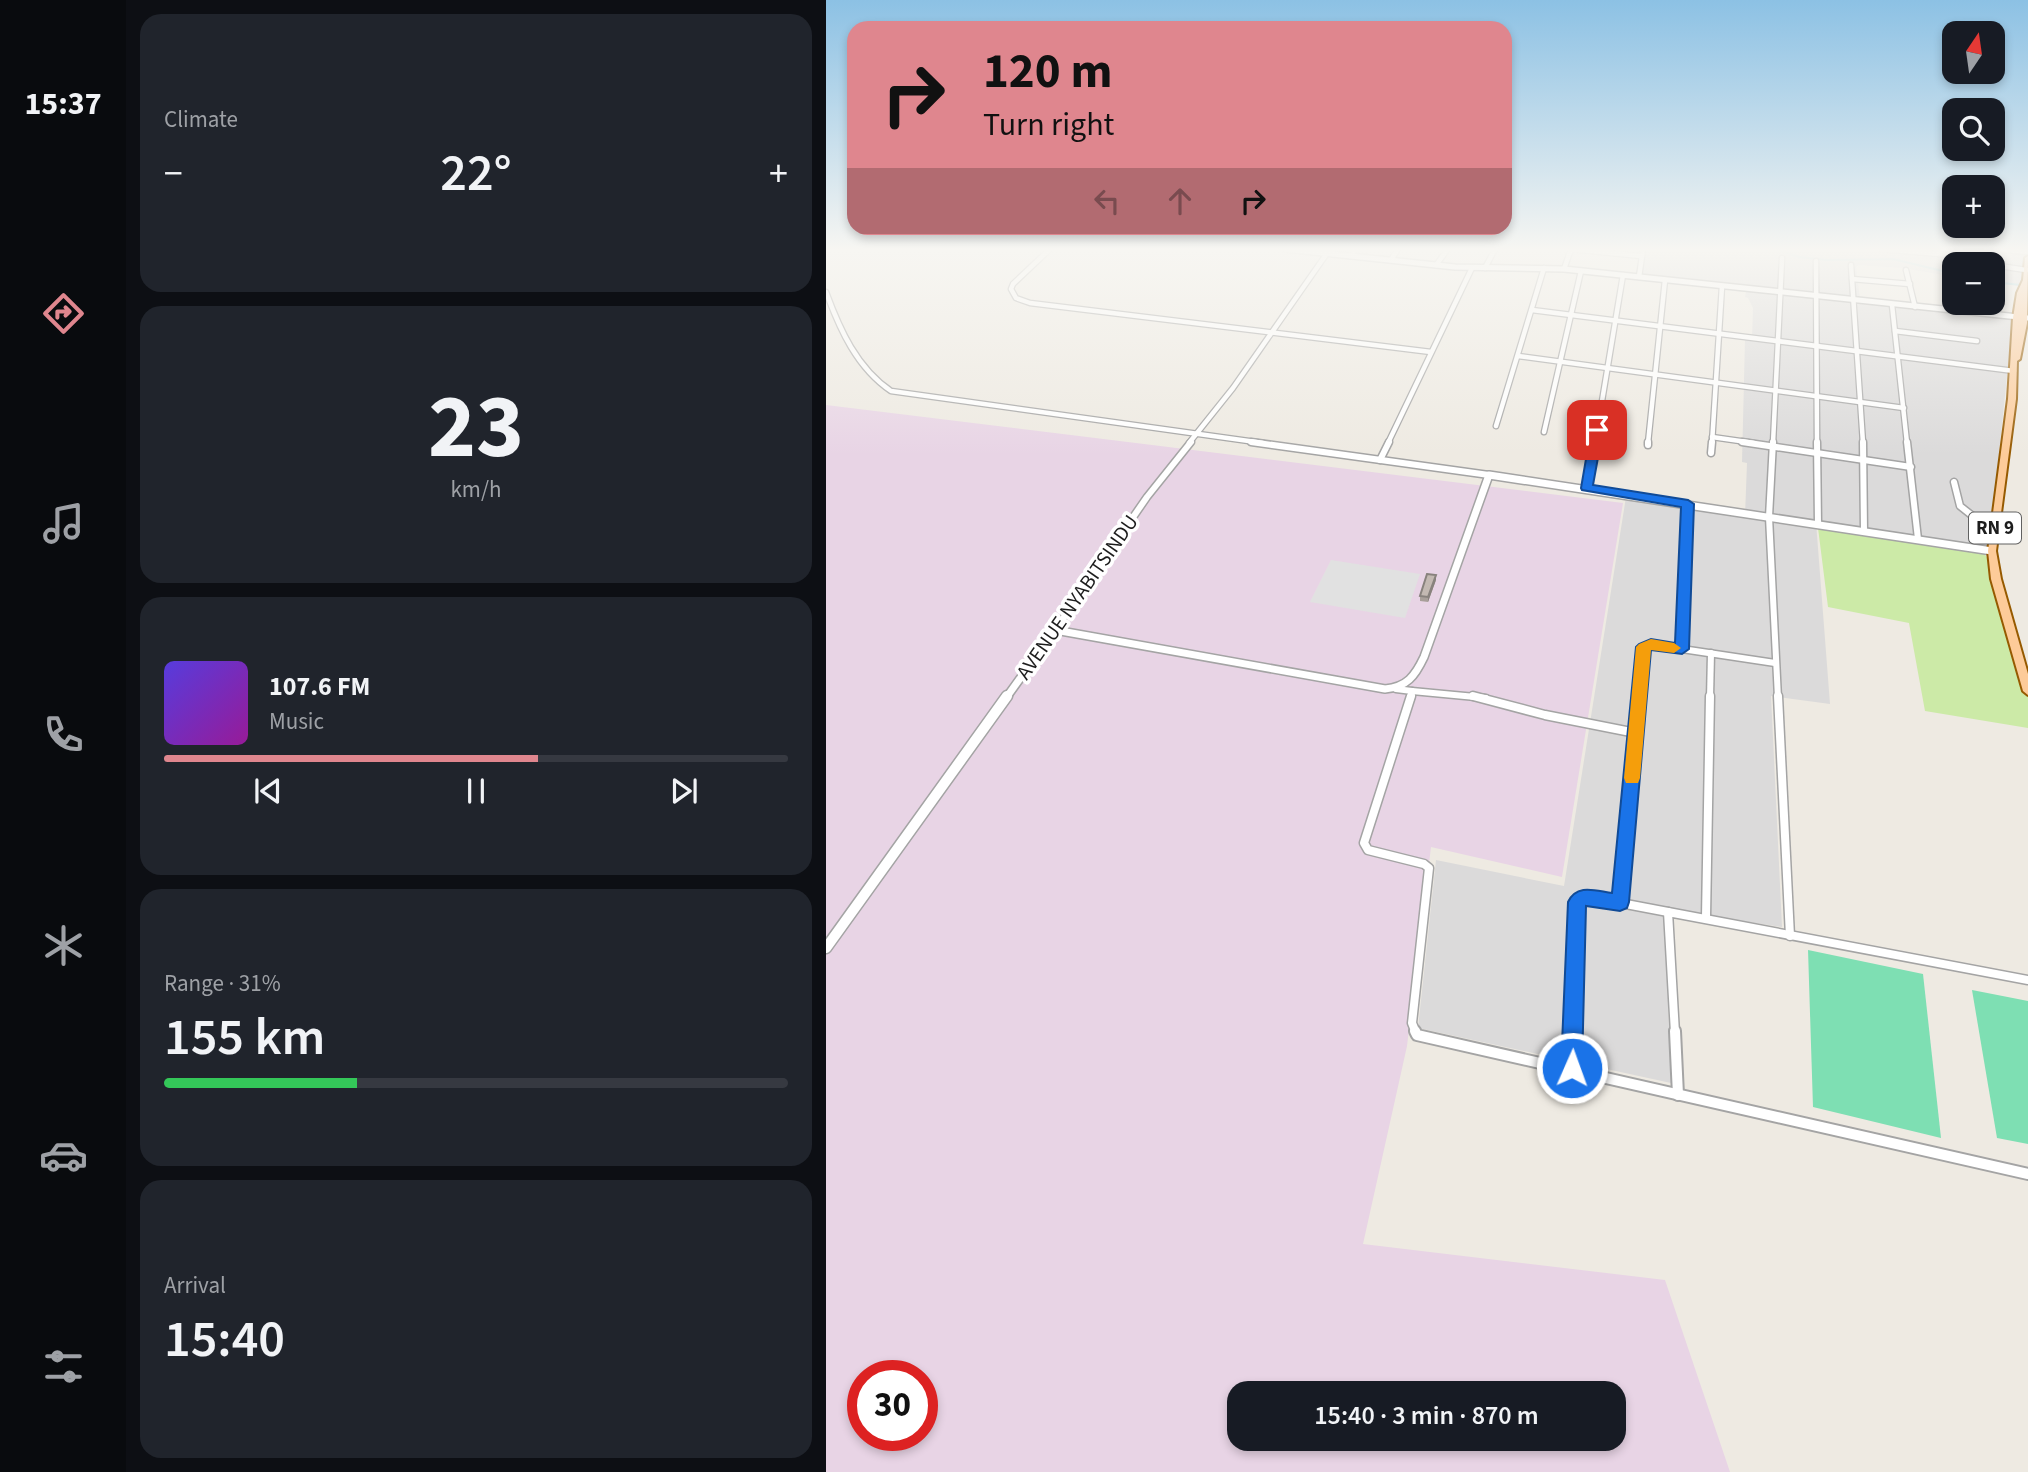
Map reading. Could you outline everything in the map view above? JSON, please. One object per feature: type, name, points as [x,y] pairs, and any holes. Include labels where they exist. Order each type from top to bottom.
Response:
[{"type":"main road","name":"RN 9","points":[[2023,318],[1992,551],[1996,579],[2028,691]]},
{"type":"street","points":[[836,318],[843,337],[880,384],[891,391],[1587,488],[1992,551]]},
{"type":"street","points":[[1148,318],[1431,352]]},
{"type":"street","name":"AVENUE NYABITSINDU","points":[[826,948],[1055,630],[1147,497],[1197,435],[1282,318]]},
{"type":"street","points":[[1380,460],[1448,318]]},
{"type":"street","points":[[1496,426],[1530,318]]},
{"type":"street","points":[[1545,432],[1571,318]]},
{"type":"street","points":[[1598,318],[2014,372]]},
{"type":"street","points":[[1648,445],[1660,318]]},
{"type":"street","points":[[1711,453],[1720,318]]},
{"type":"street","points":[[1778,318],[1769,517],[1790,936]]},
{"type":"street","points":[[1817,318],[1818,524]]},
{"type":"street","points":[[1855,318],[1864,459],[1864,531]]},
{"type":"street","points":[[1893,318],[1918,539]]},
{"type":"street","points":[[1587,488],[1615,320]]},
{"type":"street","points":[[1895,331],[1977,341]]},
{"type":"street","points":[[1518,356],[1904,408]]},
{"type":"street","points":[[1712,437],[1911,467]]},
{"type":"street","points":[[1396,689],[1412,680],[1424,657],[1489,475]]},
{"type":"street","points":[[1954,482],[1960,506],[1994,533]]},
{"type":"street","points":[[1682,649],[1688,504]]},
{"type":"street","points":[[1055,630],[1385,689],[1483,697],[1545,715],[1636,733]]},
{"type":"street","points":[[1620,902],[1644,647],[1651,645],[1775,663]]},
{"type":"street","points":[[1706,917],[1711,653]]},
{"type":"street","points":[[1412,691],[1364,843],[1368,850],[1424,864],[1429,868],[1412,1028],[1423,1038],[1572,1068],[1678,1095],[2028,1174]]},
{"type":"street","points":[[1572,1068],[1577,902],[1583,897],[1706,917],[1790,936],[2028,980]]},
{"type":"street","points":[[1668,912],[1678,1095]]},
{"type":"shaded area","points":[[1753,318],[2013,318],[1987,547],[1816,522],[1830,704],[1771,696],[1782,927],[1665,909],[1671,1083],[1418,1028],[1436,860],[1564,886],[1626,497],[1745,516],[1747,463],[1742,462],[1745,340],[1752,340]]},
{"type":"shaded area","points":[[826,405],[1623,503],[1562,877],[1431,847],[1407,1046],[1363,1244],[1665,1280],[1730,1472],[826,1472]]},
{"type":"shaded area","points":[[1331,560],[1420,574],[1405,618],[1310,602]]},
{"type":"green space","points":[[1818,528],[1981,551],[1987,557],[2028,692],[2028,728],[1925,711],[1909,623],[1828,607]]},
{"type":"green space","points":[[1808,950],[1923,974],[1941,1138],[1813,1107]]},
{"type":"green space","points":[[1972,990],[2028,1001],[2028,1144],[1997,1138]]},
{"type":"building","points":[[1427,574],[1436,575],[1428,597],[1420,596]]},
{"type":"slow traffic","points":[[1632,778],[1644,647],[1651,645],[1674,648]]},
{"type":"route","points":[[1572,1068],[1577,902],[1583,897],[1620,902],[1644,647],[1651,645],[1682,649],[1688,504],[1587,488],[1597,430]]}]
